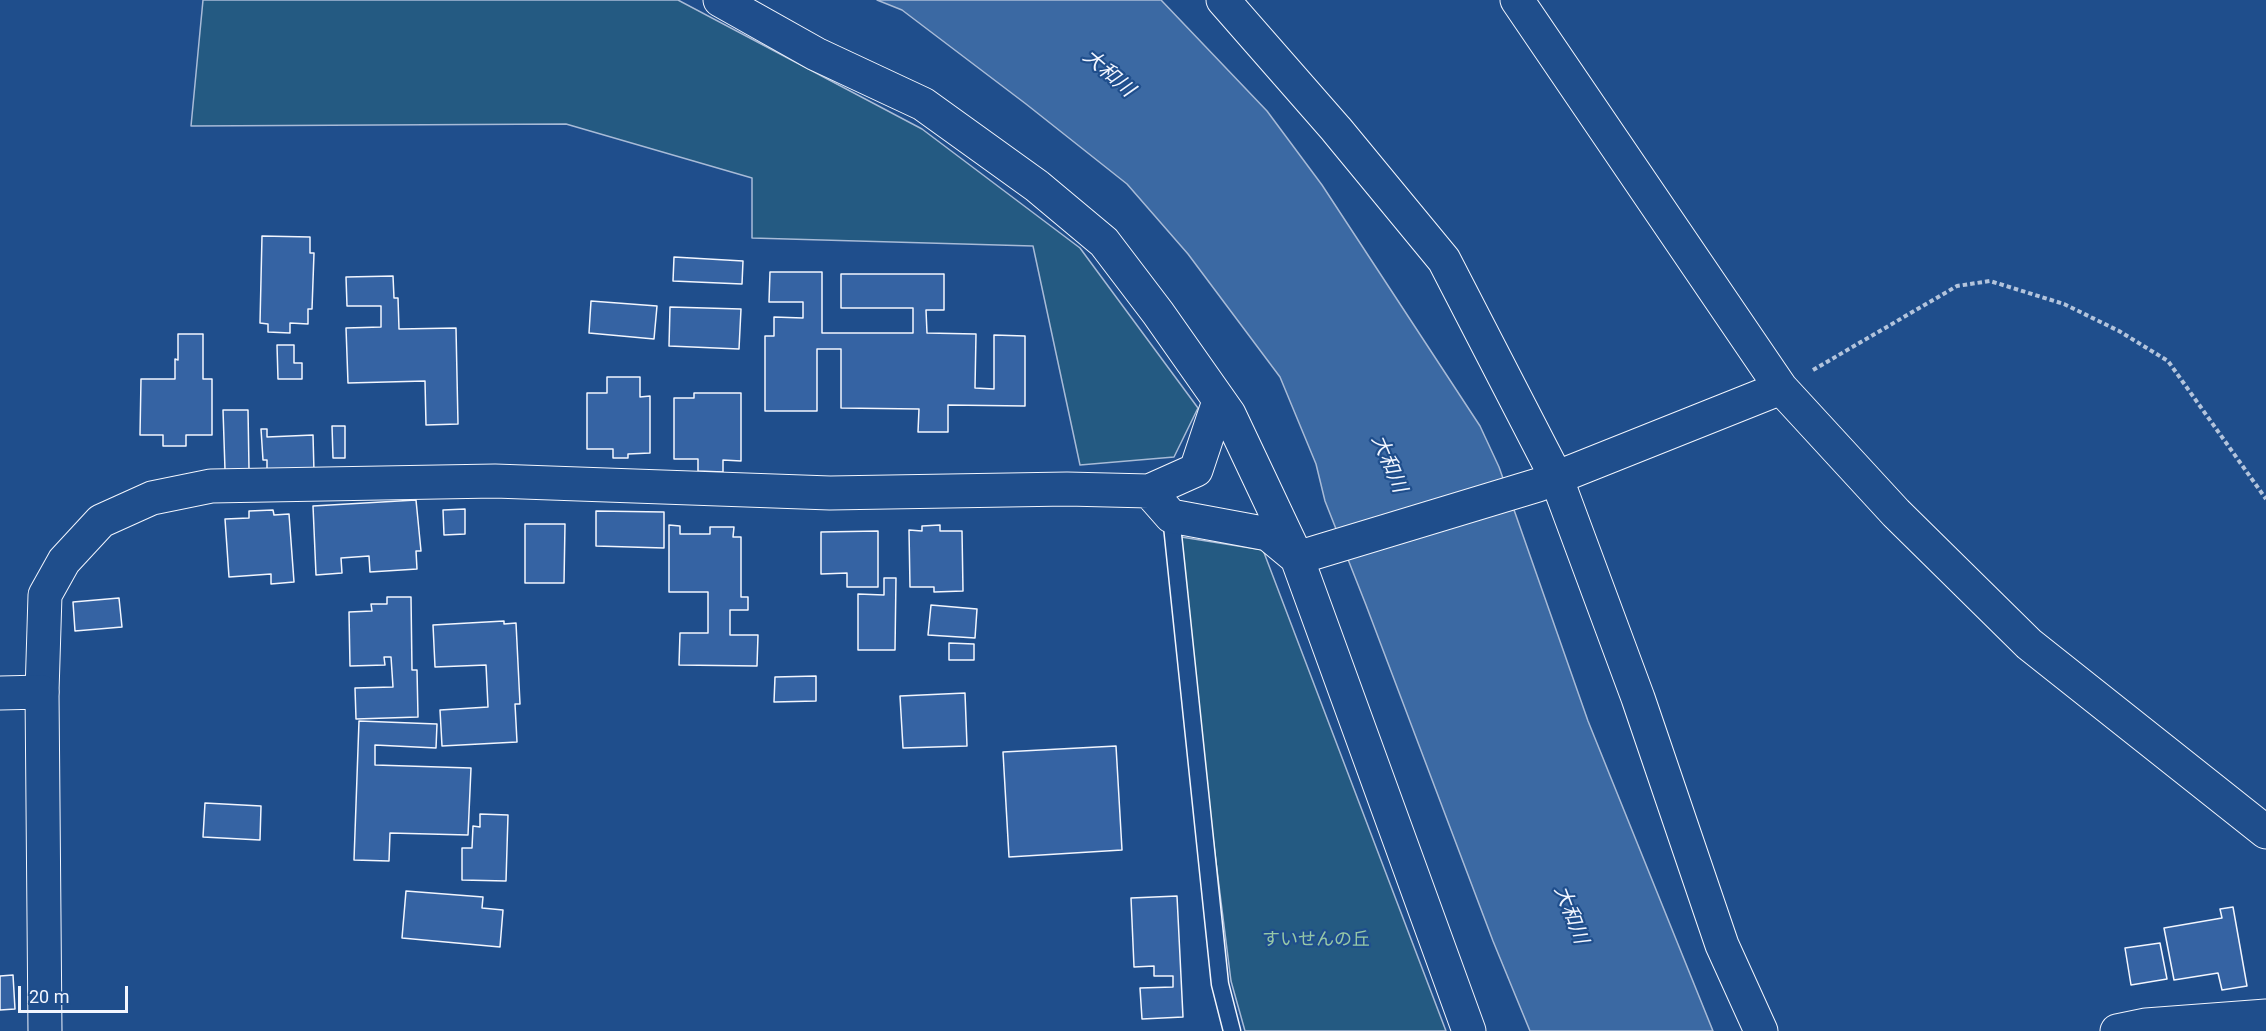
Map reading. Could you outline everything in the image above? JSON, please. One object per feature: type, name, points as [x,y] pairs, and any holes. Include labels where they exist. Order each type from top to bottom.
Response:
[{"type":"street","points":[[720,0],[816,54],[923,104],[1037,186],[1104,243],[1158,313],[1229,414],[1305,556],[1469,1031]]},
{"type":"street","points":[[1223,0],[1336,129],[1444,260],[1547,481],[1638,698],[1722,945],[1761,1031]]},
{"type":"street","points":[[1517,0],[1781,388],[1896,513],[2029,644],[2266,832]]},
{"type":"street","points":[[1149,491],[1171,516],[1268,534],[1305,556],[1547,481],[1781,388]]},
{"type":"street","points":[[45,1031],[42,692],[45,595],[64,561],[101,521],[152,498],[212,486],[495,482],[830,493],[1067,489],[1149,491],[1196,470],[1219,401]]},
{"type":"street","points":[[0,693],[42,692]]},
{"type":"street","points":[[2117,1031],[2146,1024],[2266,1016]]},
{"type":"lane","points":[[1171,516],[1220,984],[1232,1031]]},
{"type":"path","points":[[1781,388],[1886,330],[1957,286],[1990,281],[2064,304],[2119,331],[2168,361],[2266,499]]},
{"type":"green space","points":[[203,0],[678,0],[922,129],[1080,248],[1198,408],[1174,457],[1080,465],[1033,246],[752,238],[752,178],[566,124],[191,126]]},
{"type":"green space","name":"すいせんの丘","points":[[1175,536],[1263,550],[1446,1031],[1245,1031],[1231,981]]},
{"type":"water","name":"大和川","points":[[877,0],[1161,0],[1267,111],[1322,185],[1480,426],[1499,467],[1588,721],[1713,1031],[1530,1031],[1493,941],[1325,501],[1316,464],[1280,377],[1188,254],[1127,184],[902,10]]},
{"type":"building","points":[[262,236],[310,237],[310,253],[314,253],[312,309],[308,309],[308,324],[290,323],[290,333],[268,332],[268,324],[260,323]]},
{"type":"building","points":[[674,257],[743,261],[742,284],[673,281]]},
{"type":"building","points":[[770,272],[822,272],[822,333],[913,333],[913,308],[841,308],[841,274],[944,274],[944,310],[926,310],[927,333],[976,334],[975,388],[994,389],[994,335],[1025,336],[1025,406],[948,405],[948,432],[918,432],[919,409],[841,408],[841,349],[817,349],[817,411],[765,411],[765,336],[774,336],[774,317],[803,318],[803,302],[769,302]]},
{"type":"building","points":[[393,276],[394,298],[398,298],[399,329],[456,328],[458,424],[426,425],[425,381],[348,383],[346,328],[381,327],[381,306],[347,306],[346,277]]},
{"type":"building","points":[[591,301],[657,306],[654,339],[589,333]]},
{"type":"building","points":[[670,307],[741,309],[739,349],[669,346]]},
{"type":"building","points":[[178,334],[203,334],[203,379],[212,379],[212,435],[186,435],[186,446],[163,446],[163,435],[140,435],[141,379],[175,379]]},
{"type":"building","points":[[277,345],[294,345],[294,363],[302,363],[302,379],[278,379]]},
{"type":"building","points":[[607,377],[640,377],[640,397],[650,396],[650,453],[628,454],[628,458],[613,458],[613,449],[587,449],[587,393],[607,393]]},
{"type":"building","points":[[694,393],[741,393],[741,461],[723,460],[723,472],[698,471],[698,459],[674,459],[674,398],[694,398]]},
{"type":"building","points":[[223,410],[248,410],[249,469],[225,470]]},
{"type":"building","points":[[332,426],[345,426],[345,458],[333,458]]},
{"type":"building","points":[[261,429],[267,429],[267,437],[313,435],[314,472],[267,474],[267,460],[263,460]]},
{"type":"building","points":[[416,500],[421,551],[416,551],[417,569],[370,572],[369,556],[341,558],[342,573],[316,575],[313,506]]},
{"type":"building","points":[[465,509],[465,534],[444,535],[443,510]]},
{"type":"building","points":[[273,510],[274,515],[289,514],[294,582],[271,584],[271,574],[229,577],[225,519],[249,518],[249,511]]},
{"type":"building","points":[[596,511],[664,512],[664,548],[596,546]]},
{"type":"building","points":[[525,524],[565,524],[564,583],[525,583]]},
{"type":"building","points":[[669,525],[680,526],[680,534],[710,534],[710,527],[734,527],[733,537],[741,537],[741,597],[748,597],[748,610],[730,610],[730,635],[758,635],[757,666],[679,665],[680,633],[708,633],[708,592],[669,592]]},
{"type":"building","points":[[940,525],[940,531],[962,531],[963,591],[934,592],[934,587],[910,587],[909,530],[922,531],[922,526]]},
{"type":"building","points":[[878,531],[878,587],[847,587],[847,573],[821,574],[821,532]]},
{"type":"building","points":[[884,578],[896,578],[895,650],[858,650],[858,594],[884,595]]},
{"type":"building","points":[[387,597],[411,597],[412,670],[417,670],[418,717],[356,719],[355,688],[393,687],[391,657],[384,657],[385,665],[350,666],[349,612],[372,611],[371,604],[387,604]]},
{"type":"building","points":[[119,598],[122,627],[75,631],[73,602]]},
{"type":"building","points":[[931,605],[977,609],[975,638],[928,635]]},
{"type":"building","points":[[504,621],[504,624],[516,623],[520,704],[515,704],[517,742],[442,746],[440,710],[488,707],[486,665],[435,667],[433,625]]},
{"type":"building","points":[[949,643],[974,644],[974,660],[949,660]]},
{"type":"building","points":[[816,676],[816,701],[774,702],[775,677]]},
{"type":"building","points":[[965,693],[967,746],[903,748],[900,696]]},
{"type":"building","points":[[359,721],[437,724],[436,748],[375,745],[375,765],[471,768],[468,835],[390,833],[389,861],[354,860]]},
{"type":"building","points":[[1116,746],[1122,850],[1009,857],[1003,752]]},
{"type":"building","points":[[205,803],[261,806],[260,840],[203,837]]},
{"type":"building","points":[[480,814],[508,815],[506,881],[462,880],[462,848],[472,848],[473,826],[480,827]]},
{"type":"building","points":[[406,891],[483,897],[482,908],[503,910],[500,947],[402,938]]},
{"type":"building","points":[[1177,896],[1183,1017],[1142,1019],[1140,988],[1173,987],[1173,976],[1154,976],[1154,966],[1134,967],[1131,898]]},
{"type":"building","points":[[2233,907],[2247,986],[2222,990],[2218,973],[2174,980],[2164,928],[2222,918],[2220,909]]},
{"type":"building","points":[[2160,943],[2167,979],[2131,985],[2125,948]]},
{"type":"building","points":[[13,975],[15,1009],[0,1010],[0,976]]}]
